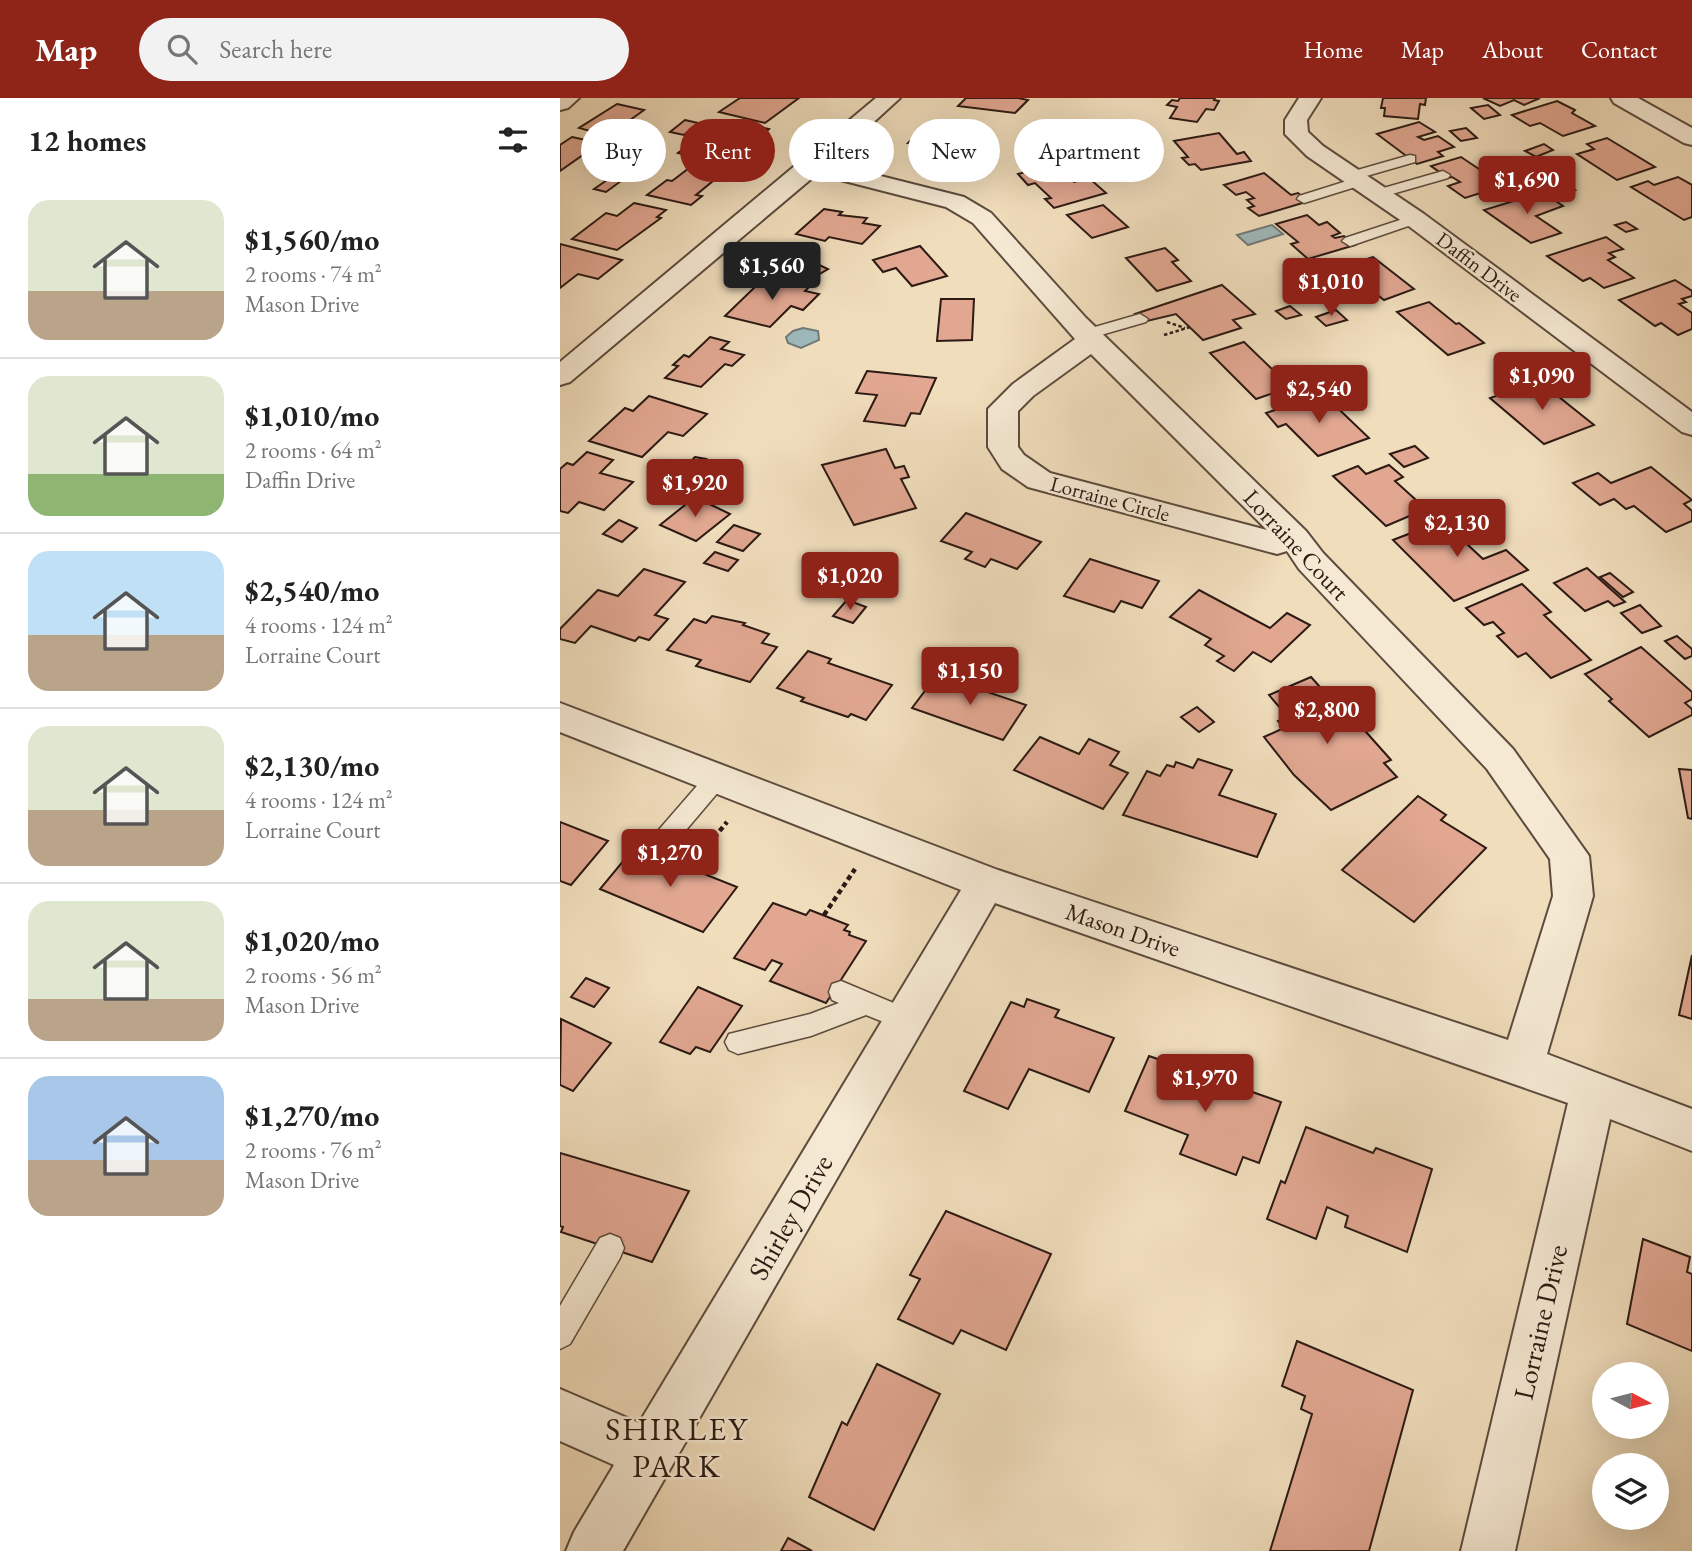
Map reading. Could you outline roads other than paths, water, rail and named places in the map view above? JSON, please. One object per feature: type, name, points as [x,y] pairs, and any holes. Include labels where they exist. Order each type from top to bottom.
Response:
[{"type":"street","points":[[560,103],[568,98]]},
{"type":"street","points":[[865,119],[888,98]]},
{"type":"street","name":"Daffin Drive","points":[[1310,98],[1296,120],[1297,134],[1692,426]]},
{"type":"street","points":[[1622,98],[1692,138]]},
{"type":"street","points":[[560,376],[793,182]]},
{"type":"street","name":"Lorraine Court","points":[[876,182],[955,202],[982,218],[1090,336],[1294,539],[1311,561],[1500,759],[1569,856],[1573,896],[1522,1065]]},
{"type":"street","name":"Lorraine Circle","points":[[1090,336],[1003,409],[1003,446],[1013,462],[1038,480],[1077,492],[1277,543],[1294,539]]},
{"type":"street","name":"Mason Drive","points":[[560,717],[986,883],[1522,1065],[1692,1130]]},
{"type":"street","name":"Shirley Drive","points":[[593,1551],[651,1454],[886,1011],[986,883]]},
{"type":"street","name":"Lorraine Drive","points":[[1488,1551],[1593,1093]]},
{"type":"street","points":[[560,1415],[651,1454]]},
{"type":"lane","points":[[1363,184],[1410,159]]},
{"type":"lane","points":[[1304,199],[1363,184],[1443,175]]},
{"type":"lane","points":[[1350,241],[1415,219]]},
{"type":"lane","points":[[1090,336],[1140,318]]},
{"type":"lane","points":[[651,855],[734,785]]},
{"type":"lane","points":[[841,992],[886,1011]]},
{"type":"lane","points":[[738,1042],[886,1011]]},
{"type":"lane","points":[[560,1334],[610,1248]]},
{"type":"water","points":[[1272,225],[1283,234],[1248,245],[1237,235]]},
{"type":"water","points":[[803,328],[818,331],[819,340],[801,348],[788,343],[786,337]]},
{"type":"district","name":"SHIRLEY PARK","points":[[677,1448]]}]
